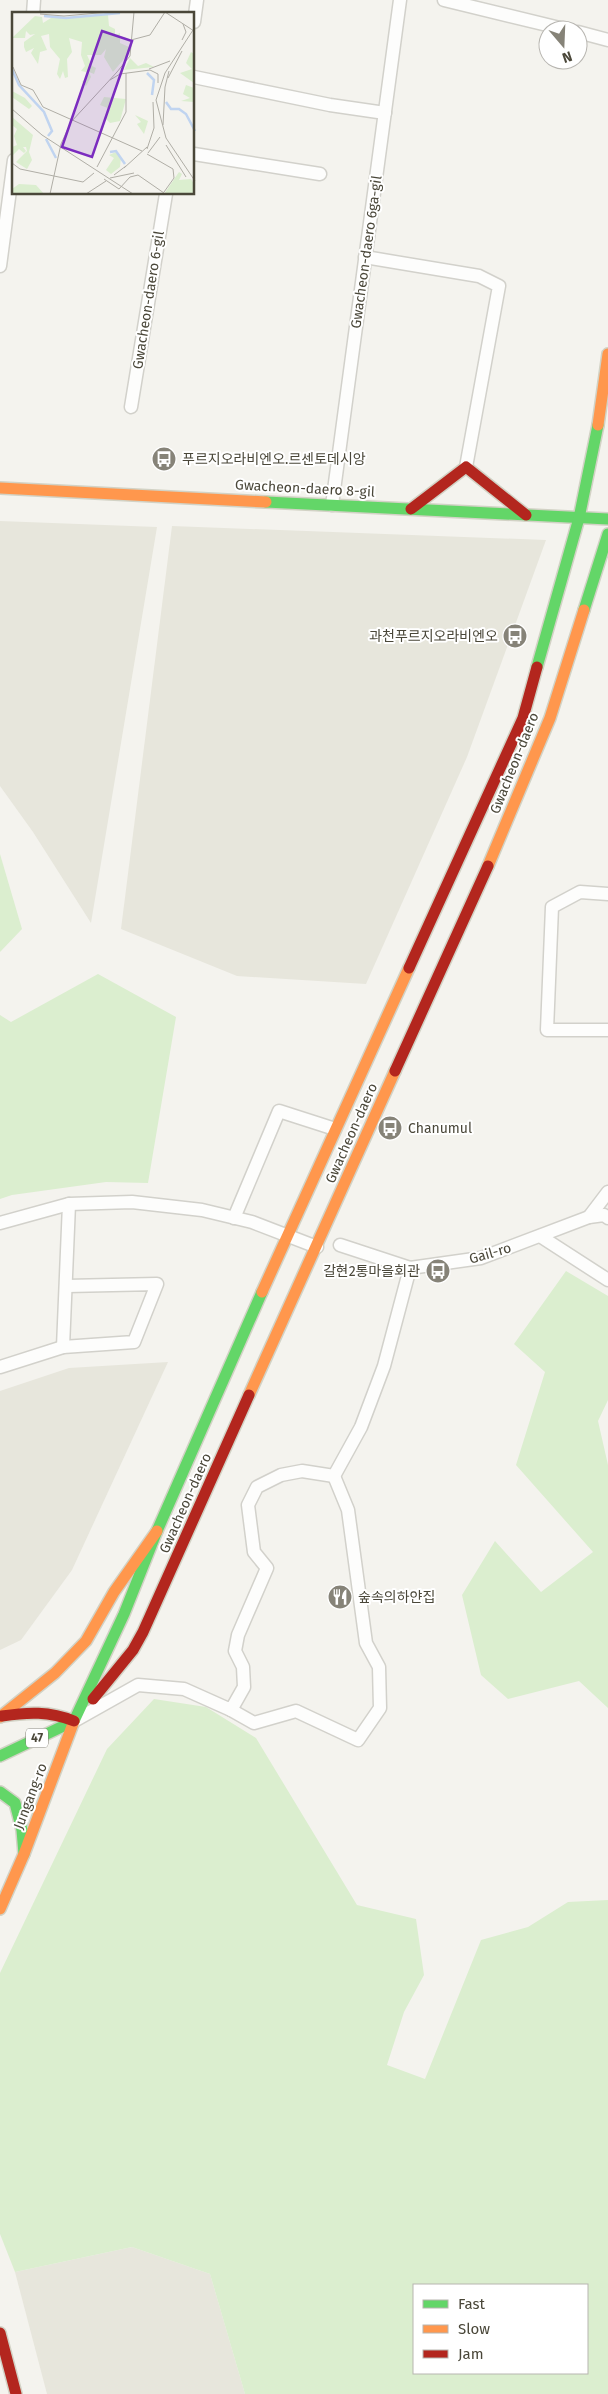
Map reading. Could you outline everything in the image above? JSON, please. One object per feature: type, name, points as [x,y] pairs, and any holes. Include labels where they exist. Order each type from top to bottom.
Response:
[{"type":"main road","name":"Gwacheon-daero","points":[[157,1531],[287,1235],[523,718],[578,518],[602,405],[608,354]]},
{"type":"main road","points":[[411,509],[466,467],[526,515]]},
{"type":"main road","name":"Gwacheon-daero 8-gil","points":[[0,488],[608,519]]},
{"type":"main road","name":"Gwacheon-daero","points":[[74,1721],[133,1650],[143,1632],[317,1247],[489,863],[550,718],[608,534]]},
{"type":"main road","points":[[1,1716],[28,1712],[55,1712],[74,1721],[124,1614],[157,1531]]},
{"type":"main road","points":[[1,1716],[55,1674],[86,1641],[114,1592],[157,1531]]},
{"type":"main road","points":[[124,1614],[125,1627],[130,1632],[135,1634],[143,1632]]},
{"type":"main road","name":"47","points":[[0,1756],[74,1721]]},
{"type":"main road","name":"Jungang-ro","points":[[0,1909],[24,1854],[74,1721]]},
{"type":"main road","points":[[0,1792],[15,1803],[22,1830],[24,1854]]},
{"type":"main road","points":[[0,2333],[16,2394]]},
{"type":"street","points":[[195,15],[197,0]]},
{"type":"street","name":"Gwacheon-daero 6ga-gil","points":[[332,505],[400,0]]},
{"type":"street","points":[[444,0],[538,23]]},
{"type":"street","points":[[588,35],[608,40]]},
{"type":"street","points":[[195,77],[330,105],[385,113]]},
{"type":"street","points":[[195,154],[320,174]]},
{"type":"street","points":[[0,266],[12,173]]},
{"type":"street","name":"Gwacheon-daero 6-gil","points":[[131,407],[166,195]]},
{"type":"street","points":[[366,257],[479,276],[499,286],[466,467]]},
{"type":"street","points":[[608,894],[580,892],[552,907],[547,1030],[608,1030]]},
{"type":"street","points":[[234,1218],[279,1111],[335,1129]]},
{"type":"street","points":[[589,1217],[608,1192]]},
{"type":"street","points":[[0,1223],[70,1204],[132,1202],[202,1210],[252,1222],[317,1247]]},
{"type":"street","points":[[64,1347],[70,1204]]},
{"type":"street","name":"Gail-ro","points":[[340,1245],[410,1268],[481,1258],[589,1217],[604,1215],[608,1218]]},
{"type":"street","points":[[540,1236],[608,1280]]},
{"type":"street","points":[[334,1476],[361,1427],[384,1366],[410,1268]]},
{"type":"street","points":[[0,1367],[64,1347],[134,1342],[158,1284],[67,1286]]},
{"type":"street","points":[[231,1710],[244,1687],[243,1667],[235,1651],[238,1635],[267,1568],[254,1552],[248,1505],[258,1487],[281,1475],[302,1471],[334,1476]]},
{"type":"street","points":[[74,1721],[138,1685],[184,1689],[231,1710],[254,1723],[296,1711],[358,1740],[380,1708],[379,1668],[366,1643],[348,1510],[334,1476]]},
{"type":"shaded area","points":[[0,521],[157,527],[91,923],[33,832],[0,786]]},
{"type":"shaded area","points":[[172,526],[546,540],[467,757],[366,984],[237,976],[121,929]]},
{"type":"shaded area","points":[[168,1362],[72,1570],[21,1640],[0,1650],[0,1391],[69,1368]]},
{"type":"shaded area","points":[[132,2247],[210,2274],[245,2394],[47,2394],[15,2272]]},
{"type":"green space","points":[[0,854],[22,929],[0,952]]},
{"type":"green space","points":[[98,974],[176,1017],[148,1183],[106,1182],[12,1195],[0,1199],[0,1015],[11,1022]]},
{"type":"green space","points":[[566,1271],[608,1296],[608,1400],[598,1421],[608,1465],[608,1708],[579,1681],[508,1699],[481,1675],[462,1595],[495,1541],[541,1592],[593,1552],[516,1465],[545,1372],[514,1344]]},
{"type":"green space","points":[[154,1699],[206,1707],[256,1738],[357,1905],[416,1919],[424,1975],[404,2012],[387,2065],[425,2079],[481,1940],[528,1927],[568,1902],[608,1900],[608,2394],[245,2394],[210,2274],[132,2247],[15,2272],[0,2234],[0,1973],[107,1749]]},
{"type":"traffic: fast","points":[[537,667],[579,518],[598,425]]},
{"type":"traffic: fast","points":[[266,502],[608,519]]},
{"type":"traffic: fast","points":[[584,610],[608,534]]},
{"type":"traffic: fast","points":[[74,1721],[124,1614],[157,1531],[262,1292]]},
{"type":"traffic: fast","points":[[0,1756],[74,1721]]},
{"type":"traffic: fast","points":[[0,1792],[15,1803],[22,1830],[24,1854]]},
{"type":"traffic: slow","points":[[598,425],[608,354]]},
{"type":"traffic: slow","points":[[0,488],[266,502]]},
{"type":"traffic: slow","points":[[488,866],[550,718],[584,610]]},
{"type":"traffic: slow","points":[[262,1292],[409,968]]},
{"type":"traffic: slow","points":[[249,1395],[395,1071]]},
{"type":"traffic: slow","points":[[0,1717],[55,1673],[86,1641],[114,1592],[157,1531]]},
{"type":"traffic: slow","points":[[0,1909],[24,1854],[74,1721]]},
{"type":"traffic: jam","points":[[411,509],[466,467],[526,515]]},
{"type":"traffic: jam","points":[[409,968],[523,718],[537,667]]},
{"type":"traffic: jam","points":[[395,1071],[488,866]]},
{"type":"traffic: jam","points":[[93,1699],[133,1650],[143,1632],[249,1395]]},
{"type":"traffic: jam","points":[[2,1716],[38,1713],[56,1715],[74,1721]]},
{"type":"traffic: jam","points":[[0,2333],[16,2394]]},
{"type":"place","name":"푸르지오라비엔오.르센토데시앙","points":[[164,459]]},
{"type":"place","name":"과천푸르지오라비엔오","points":[[515,636]]},
{"type":"place","name":"Chanumul","points":[[390,1128]]},
{"type":"place","name":"갈현2통마을회관","points":[[438,1271]]},
{"type":"place","name":"숲속의하얀집","points":[[340,1597]]}]
